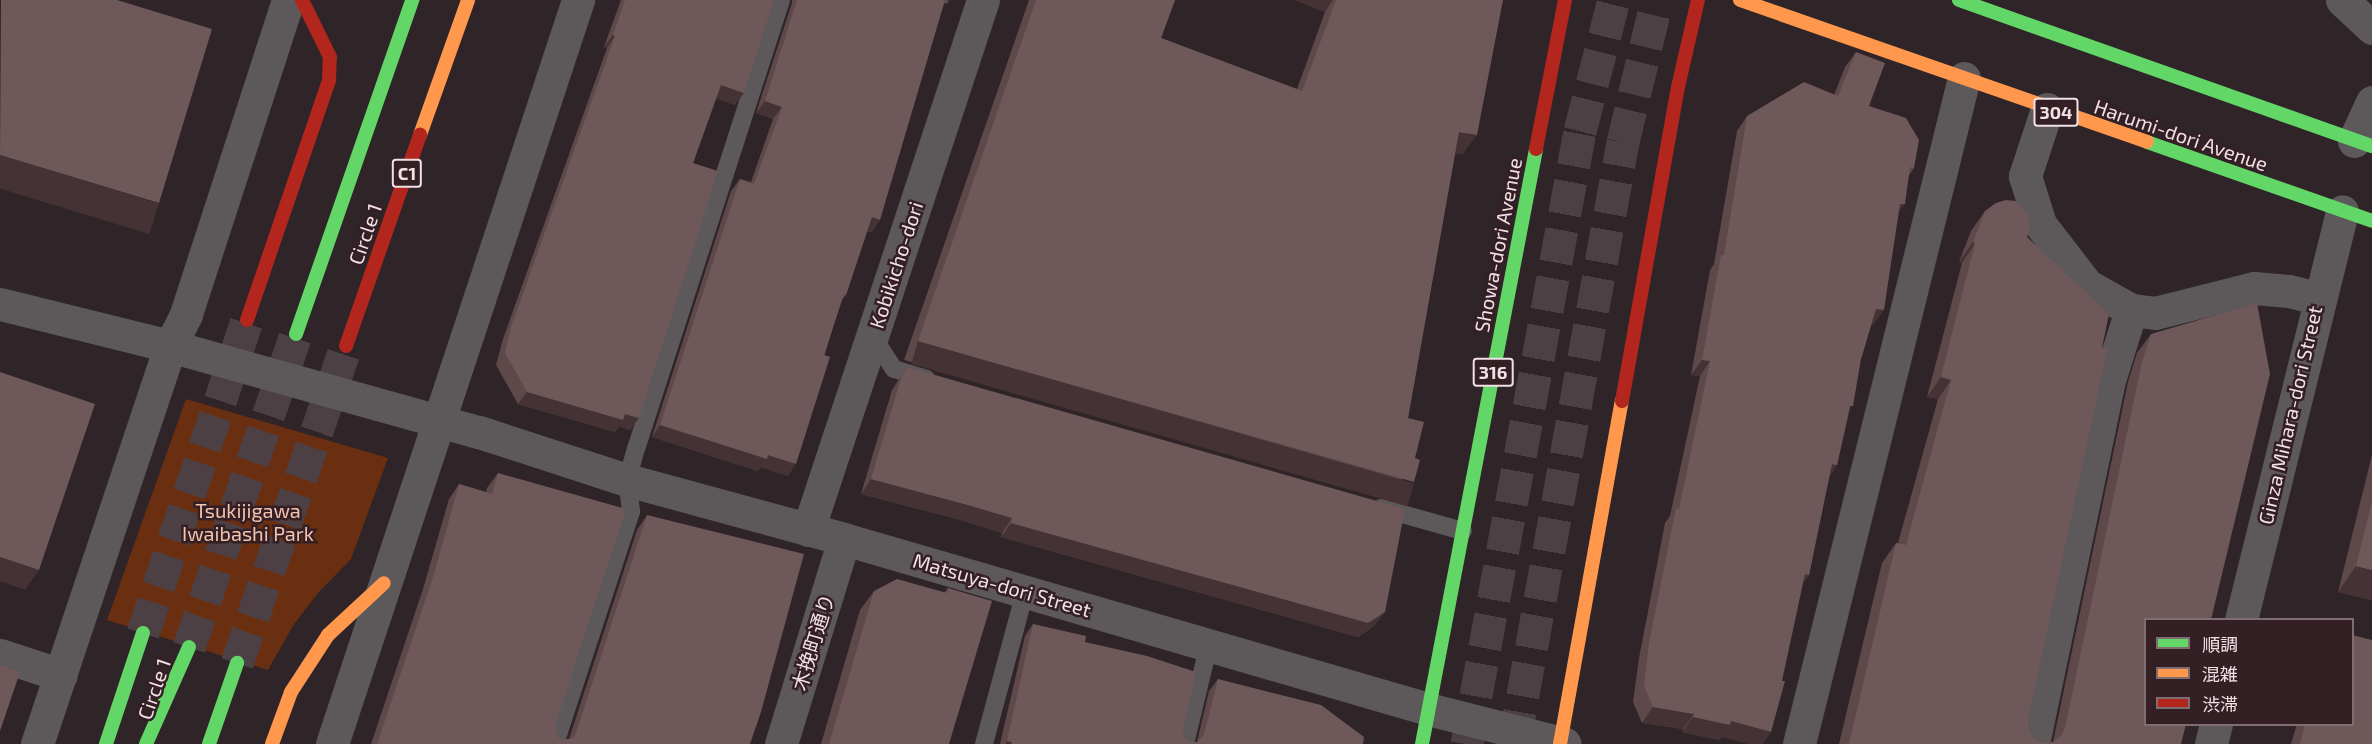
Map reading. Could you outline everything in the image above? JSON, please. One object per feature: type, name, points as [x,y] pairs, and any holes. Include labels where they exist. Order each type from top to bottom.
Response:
[{"type":"main road","points":[[247,320],[329,81],[330,57],[322,36],[302,0]]},
{"type":"main road","name":"Circle 1","points":[[296,334],[412,0]]},
{"type":"main road","name":"Circle 1","points":[[346,346],[468,0]]},
{"type":"main road","name":"Showa-dori Avenue","points":[[1422,744],[1565,0]]},
{"type":"main road","points":[[1562,744],[1678,87],[1698,0]]},
{"type":"main road","name":"Harumi-dori Avenue","points":[[1740,0],[2357,216]]},
{"type":"main road","points":[[1959,0],[2363,143]]},
{"type":"main road","points":[[272,744],[291,692],[328,635],[384,583]]},
{"type":"main road","points":[[106,744],[143,633]]},
{"type":"main road","name":"Circle 1","points":[[146,744],[189,647],[157,744]]},
{"type":"main road","points":[[209,744],[237,663]]},
{"type":"street","points":[[37,744],[183,350],[186,314],[288,0]]},
{"type":"street","points":[[332,744],[384,583],[431,419],[578,0]]},
{"type":"street","name":"Kobikicho-dori","points":[[808,530],[983,0]]},
{"type":"street","points":[[2342,0],[2372,28]]},
{"type":"street","points":[[1799,744],[1964,78]]},
{"type":"street","points":[[2363,143],[2372,102]]},
{"type":"street","points":[[2047,109],[2025,176],[2040,224],[2087,285],[2131,310],[2155,313],[2254,288],[2289,291],[2318,298]]},
{"type":"street","name":"Ginza Mihara-dori Street","points":[[2241,618],[2318,298],[2357,216]]},
{"type":"street","name":"Matsuya-dori Street","points":[[0,304],[183,350],[431,419],[627,480],[844,539],[1428,709],[1562,744]]},
{"type":"street","points":[[2033,744],[2110,377],[2131,310]]},
{"type":"street","name":"木挽町通り","points":[[782,744],[844,539]]},
{"type":"street","points":[[0,655],[61,675]]},
{"type":"street","points":[[2211,744],[2216,726]]},
{"type":"lane","points":[[555,744],[631,511],[627,480],[781,0]]},
{"type":"lane","points":[[873,337],[894,369],[940,382]]},
{"type":"lane","points":[[1361,503],[1463,531]]},
{"type":"lane","points":[[984,744],[1025,592]]},
{"type":"lane","points":[[1185,744],[1209,644]]},
{"type":"green space","name":"Tsukijigawa Iwaibashi Park","points":[[186,399],[388,458],[351,559],[318,593],[294,624],[268,670],[107,620]]},
{"type":"building","points":[[1,0],[117,0],[212,29],[159,203],[0,155]]},
{"type":"building","points":[[625,0],[774,0],[744,93],[721,85],[693,163],[718,171],[639,418],[625,414],[623,420],[527,392],[505,353],[511,327],[615,36],[613,35]]},
{"type":"building","points":[[797,0],[945,0],[880,220],[872,217],[824,355],[830,357],[796,464],[768,455],[767,459],[660,425],[740,179],[754,184],[782,107],[765,101]]},
{"type":"building","points":[[1036,0],[1175,0],[1161,38],[1302,91],[1336,0],[1503,0],[1477,135],[1459,132],[1408,418],[1424,422],[1415,458],[1420,460],[1414,482],[918,341]]},
{"type":"building","points":[[1856,52],[1885,63],[1869,106],[1906,118],[1919,140],[1914,168],[1910,167],[1905,204],[1900,204],[1884,310],[1876,309],[1861,359],[1853,406],[1850,406],[1837,465],[1832,464],[1809,575],[1805,574],[1782,681],[1785,681],[1771,732],[1731,721],[1730,725],[1693,717],[1694,714],[1653,707],[1644,686],[1649,643],[1676,508],[1679,509],[1710,361],[1702,360],[1721,255],[1724,255],[1747,116],[1804,82],[1838,96]]},
{"type":"building","points":[[2006,200],[2016,201],[2028,216],[2030,227],[2027,237],[2109,314],[2102,348],[2108,346],[2028,720],[2029,731],[2035,739],[2044,743],[2053,742],[2061,736],[2065,728],[2142,362],[2151,334],[2257,303],[2270,374],[2211,618],[2144,618],[2144,726],[2186,726],[2181,744],[1849,744],[1896,543],[1906,545],[1951,380],[1941,377],[1975,243],[1973,242],[1985,211],[1996,203]]},
{"type":"building","points":[[907,367],[1405,509],[1385,612],[1368,623],[1011,523],[1012,518],[871,479],[902,375]]},
{"type":"building","points":[[0,372],[95,404],[39,570],[0,557]]},
{"type":"building","points":[[498,473],[626,509],[555,726],[557,736],[563,740],[573,738],[576,733],[647,515],[804,554],[761,712],[750,744],[377,744],[434,574],[459,484],[492,494]]},
{"type":"building","points":[[2372,502],[2372,570],[2356,566]]},
{"type":"building","points":[[897,579],[947,593],[948,588],[992,601],[949,744],[829,744],[874,591]]},
{"type":"building","points":[[1033,624],[1086,636],[1085,642],[1147,656],[1196,672],[1183,730],[1185,739],[1190,742],[1197,742],[1204,735],[1218,679],[1321,705],[1364,737],[1363,744],[1012,744],[1007,741]]},
{"type":"building","points":[[2354,636],[2372,640],[2372,744],[2300,744],[2304,726],[2354,726]]},
{"type":"building","points":[[0,665],[20,672],[0,731]]},
{"type":"tunnel","points":[[1467,744],[1580,131],[1614,0]]},
{"type":"tunnel","points":[[1514,744],[1623,142],[1657,0]]},
{"type":"tunnel","points":[[143,633],[247,320]]},
{"type":"tunnel","points":[[189,647],[296,334]]},
{"type":"tunnel","points":[[237,663],[346,346]]},
{"type":"traffic: fast","points":[[296,334],[412,0]]},
{"type":"traffic: fast","points":[[1959,0],[2372,146]]},
{"type":"traffic: fast","points":[[2147,142],[2372,221]]},
{"type":"traffic: fast","points":[[1422,744],[1536,149]]},
{"type":"traffic: fast","points":[[106,744],[143,633]]},
{"type":"traffic: fast","points":[[146,744],[189,647]]},
{"type":"traffic: fast","points":[[209,744],[237,663]]},
{"type":"traffic: slow","points":[[420,135],[468,0]]},
{"type":"traffic: slow","points":[[1740,0],[2147,142]]},
{"type":"traffic: slow","points":[[1560,744],[1622,401]]},
{"type":"traffic: slow","points":[[272,744],[291,692],[328,635],[384,583]]},
{"type":"traffic: jam","points":[[247,320],[329,81],[330,57],[302,0]]},
{"type":"traffic: jam","points":[[1536,149],[1565,0]]},
{"type":"traffic: jam","points":[[1622,401],[1678,87],[1698,0]]},
{"type":"traffic: jam","points":[[346,346],[420,135]]}]
